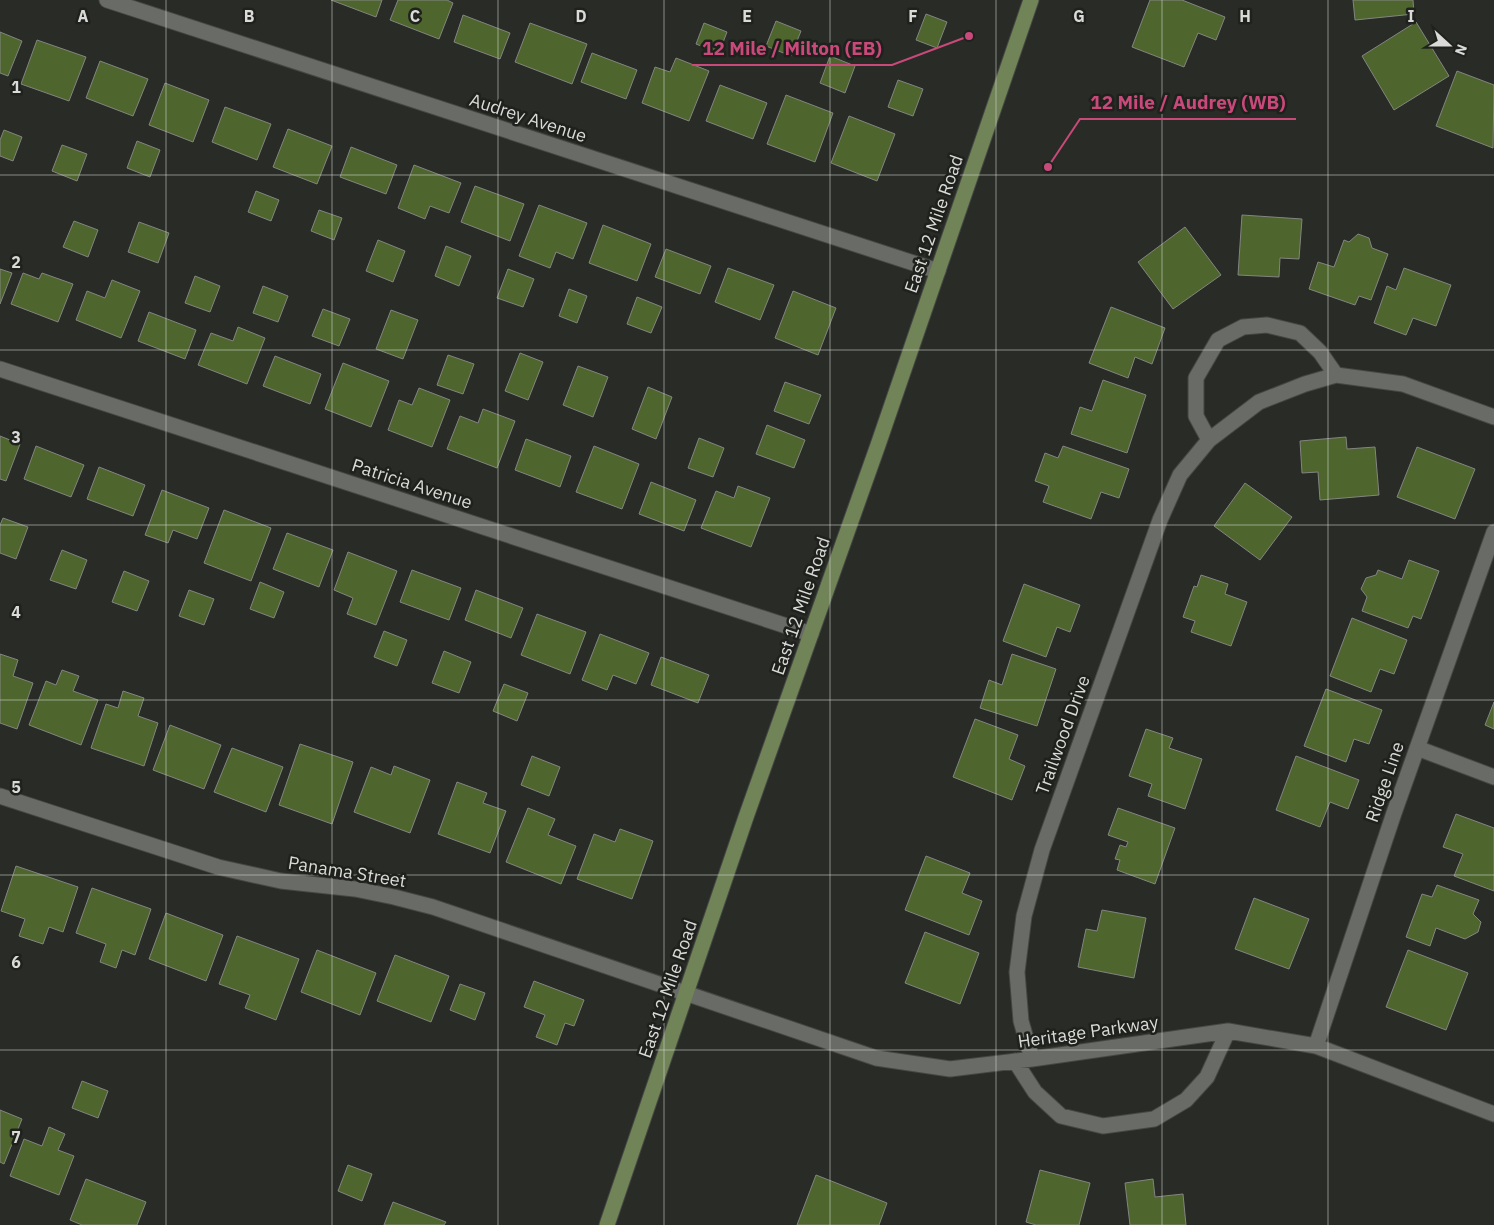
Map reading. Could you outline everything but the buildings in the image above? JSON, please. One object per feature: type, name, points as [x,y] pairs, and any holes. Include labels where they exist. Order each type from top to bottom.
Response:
[{"type":"main road","name":"East 12 Mile Road","points":[[607,1225],[746,817],[1031,0]]},
{"type":"street","name":"Audrey Avenue","points":[[107,0],[938,271]]},
{"type":"street","points":[[1209,440],[1196,416],[1196,378],[1218,340],[1243,327],[1267,325],[1300,333],[1320,352],[1336,375]]},
{"type":"street","name":"Patricia Avenue","points":[[0,369],[811,634]]},
{"type":"street","name":"Trailwood Drive","points":[[1032,1059],[1021,1021],[1017,972],[1024,916],[1042,850],[1160,520],[1180,475],[1209,440],[1259,402],[1305,384],[1336,375],[1403,384],[1494,417]]},
{"type":"street","name":"Ridge Line","points":[[1316,1046],[1417,748],[1494,532]]},
{"type":"street","points":[[1417,748],[1494,776]]},
{"type":"street","name":"Panama Street","points":[[0,796],[218,867],[281,881],[356,889],[433,907],[686,993]]},
{"type":"street","name":"Heritage Parkway","points":[[686,993],[876,1058],[950,1069],[1228,1031],[1316,1046],[1494,1114]]},
{"type":"street","points":[[1015,1061],[1035,1092],[1061,1116],[1103,1126],[1154,1119],[1186,1100],[1207,1077],[1228,1031]]},
{"type":"place","name":"12 Mile / Milton (EB)","points":[[969,36]]},
{"type":"place","name":"12 Mile / Audrey (WB)","points":[[1048,167]]}]
